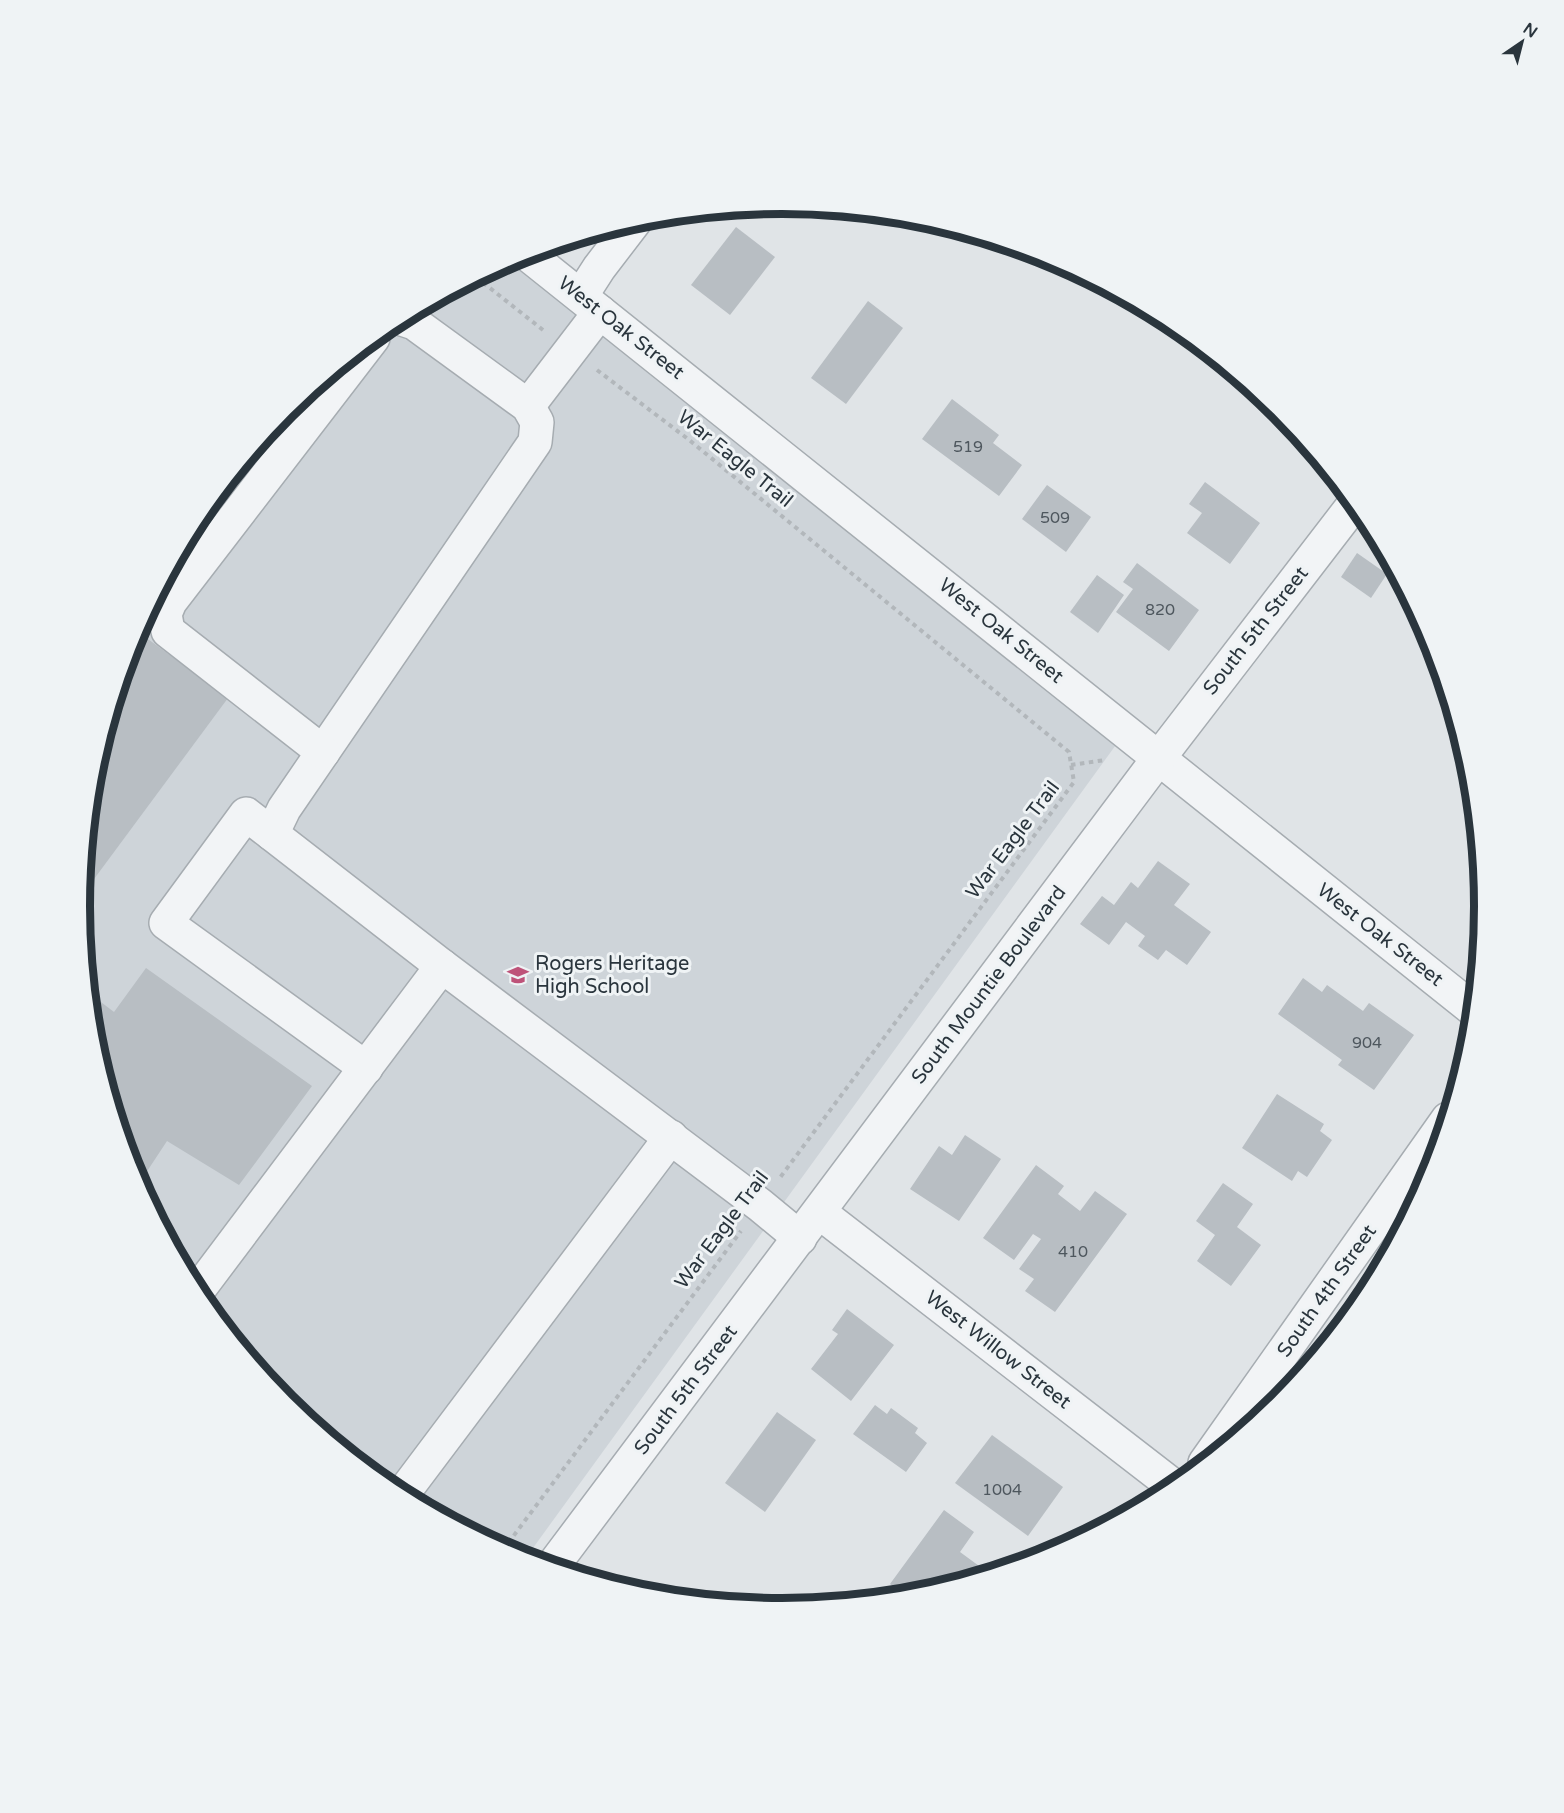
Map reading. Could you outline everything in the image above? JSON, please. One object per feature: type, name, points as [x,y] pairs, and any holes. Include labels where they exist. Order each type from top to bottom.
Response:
[{"type":"street","points":[[528,406],[570,350],[591,304],[598,268],[625,233]]},
{"type":"street","name":"West Oak Street","points":[[534,261],[1467,1004]]},
{"type":"street","points":[[272,834],[284,809],[535,442],[537,422],[528,406],[412,322]]},
{"type":"street","points":[[323,752],[168,631],[165,614],[170,602],[354,363]]},
{"type":"street","name":"South 5th Street","points":[[1158,759],[1349,511]]},
{"type":"street","name":"South Mountie Boulevard","points":[[819,1212],[1158,759]]},
{"type":"street","points":[[366,1068],[166,923],[246,813],[442,966],[671,1137],[800,1238]]},
{"type":"street","points":[[203,1284],[442,966]]},
{"type":"street","points":[[407,1488],[671,1137]]},
{"type":"street","name":"South 4th Street","points":[[1220,1442],[1432,1141]]},
{"type":"street","name":"South 5th Street","points":[[557,1561],[819,1212]]},
{"type":"street","name":"West Willow Street","points":[[819,1212],[1167,1481]]},
{"type":"path","name":"War Eagle Trail","points":[[483,283],[697,447],[1069,752],[1074,782],[509,1542]]},
{"type":"path","points":[[1071,765],[1105,760]]},
{"type":"shaded area","name":"Rogers Heritage High School","points":[[523,265],[1126,731],[531,1551],[436,1506],[361,1456],[326,1427],[262,1363],[233,1328],[207,1291],[161,1213],[127,1129],[114,1086],[103,1042],[91,952],[91,861],[96,816],[103,771],[127,684],[161,600],[183,560],[233,485],[262,450],[326,386],[361,357],[436,307],[476,286]]},
{"type":"building","points":[[736,227],[775,257],[730,315],[691,285]]},
{"type":"building","points":[[868,301],[903,328],[846,404],[811,378]]},
{"type":"building","points":[[952,399],[999,435],[993,443],[1022,465],[999,496],[922,439]]},
{"type":"building","points":[[1205,482],[1260,523],[1230,564],[1187,533],[1202,513],[1189,504]]},
{"type":"building","points":[[1047,485],[1091,517],[1066,552],[1022,519]]},
{"type":"building","points":[[1357,553],[1387,574],[1371,598],[1341,577]]},
{"type":"building","points":[[1137,563],[1199,610],[1169,651],[1116,612],[1133,589],[1123,582]]},
{"type":"building","points":[[1097,575],[1124,595],[1098,633],[1070,612]]},
{"type":"building","points":[[145,637],[228,698],[90,884],[91,861],[103,771],[127,684]]},
{"type":"building","points":[[1158,861],[1190,884],[1174,905],[1211,932],[1187,965],[1166,950],[1158,960],[1138,946],[1145,936],[1126,922],[1109,945],[1080,924],[1102,896],[1114,905],[1131,882],[1138,888]]},
{"type":"building","points":[[146,968],[312,1086],[239,1185],[167,1141],[145,1175],[114,1086],[103,1042],[96,998],[114,1012]]},
{"type":"building","points":[[1303,978],[1322,992],[1327,985],[1363,1011],[1369,1003],[1414,1035],[1374,1090],[1338,1065],[1342,1060],[1278,1014]]},
{"type":"building","points":[[1277,1094],[1324,1124],[1320,1131],[1332,1140],[1307,1177],[1298,1171],[1292,1181],[1242,1148]]},
{"type":"building","points":[[965,1135],[1001,1159],[959,1221],[910,1189],[939,1146],[952,1155]]},
{"type":"building","points":[[1036,1165],[1064,1186],[1058,1194],[1080,1211],[1095,1191],[1127,1214],[1055,1312],[1025,1291],[1034,1279],[1019,1269],[1041,1239],[1033,1234],[1014,1260],[983,1238]]},
{"type":"building","points":[[1223,1183],[1253,1204],[1237,1227],[1261,1245],[1231,1286],[1197,1261],[1215,1235],[1196,1221]]},
{"type":"building","points":[[847,1309],[894,1345],[851,1401],[811,1369],[838,1334],[832,1330]]},
{"type":"building","points":[[875,1405],[887,1414],[891,1408],[918,1428],[915,1433],[927,1443],[906,1472],[853,1434]]},
{"type":"building","points":[[777,1412],[816,1440],[765,1512],[725,1483]]},
{"type":"building","points":[[992,1435],[1063,1487],[1028,1536],[955,1483]]},
{"type":"building","points":[[944,1510],[974,1532],[960,1552],[982,1568],[896,1589],[890,1584]]},
{"type":"place","name":"Rogers Heritage High School","points":[[518,975]]}]
